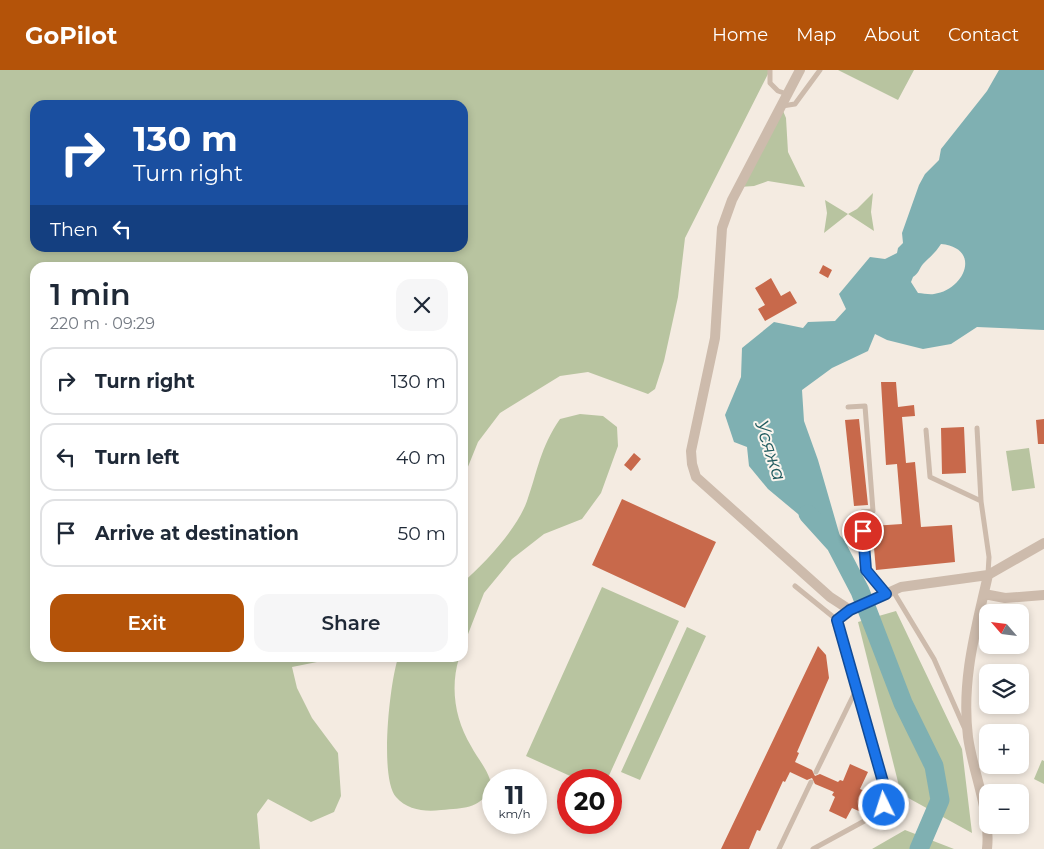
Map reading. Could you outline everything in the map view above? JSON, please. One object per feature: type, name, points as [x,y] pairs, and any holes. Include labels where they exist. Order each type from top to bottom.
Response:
[{"type":"street","points":[[800,70],[732,200],[722,228],[715,338],[691,450],[692,464],[696,476],[830,597],[850,610],[901,587],[988,575],[1034,549],[1044,541]]},
{"type":"street","points":[[987,849],[981,789],[968,736],[968,663],[988,575]]},
{"type":"street","points":[[984,594],[1005,598],[1044,595]]},
{"type":"lane","points":[[770,70],[770,83],[778,91],[788,94]]},
{"type":"lane","points":[[781,106],[795,104],[820,70]]},
{"type":"lane","points":[[848,407],[865,406],[873,511],[862,512],[866,570],[934,659],[968,736]]},
{"type":"lane","points":[[977,428],[981,502],[989,557],[988,575]]},
{"type":"lane","points":[[926,430],[930,477],[981,502]]},
{"type":"lane","points":[[795,586],[837,620],[887,796],[879,813],[813,849]]},
{"type":"lane","points":[[837,620],[850,610]]},
{"type":"lane","points":[[816,772],[856,690]]},
{"type":"lane","points":[[779,849],[811,782]]},
{"type":"green space","points":[[0,70],[770,70],[685,238],[678,297],[664,361],[655,389],[648,394],[588,372],[560,376],[500,413],[478,442],[468,467],[468,262],[30,262],[30,662],[317,662],[292,667],[297,688],[312,718],[338,753],[341,796],[334,812],[311,822],[268,799],[257,814],[260,849],[0,849]]},
{"type":"green space","points":[[838,70],[914,70],[898,100]]},
{"type":"green space","points":[[781,106],[786,118],[788,152],[805,187],[768,181],[754,186],[739,187]]},
{"type":"green space","points":[[873,193],[871,212],[874,231],[848,214],[857,209]]},
{"type":"green space","points":[[825,200],[848,214],[824,233],[827,213]]},
{"type":"green space","points":[[580,414],[603,416],[617,427],[618,446],[601,493],[582,519],[544,534],[512,559],[484,593],[468,634],[468,577],[490,555],[516,523],[527,501],[548,440],[560,419]]},
{"type":"green space","points":[[1029,448],[1035,488],[1012,491],[1006,451]]},
{"type":"green space","points":[[602,587],[679,621],[612,769],[557,770],[526,756]]},
{"type":"green space","points":[[896,611],[962,749],[972,833],[901,794],[858,622]]},
{"type":"green space","points":[[687,627],[706,636],[640,780],[622,772]]},
{"type":"green space","points":[[397,662],[458,662],[455,692],[458,714],[466,736],[485,769],[482,769],[481,801],[457,809],[435,811],[405,805],[396,797],[391,786],[387,751],[392,687]]},
{"type":"green space","points":[[1042,760],[1044,761],[1044,784],[1034,779]]},
{"type":"green space","points":[[905,830],[954,849],[872,849]]},
{"type":"water","points":[[999,70],[1044,70],[1044,330],[977,327],[951,344],[923,349],[887,340],[875,334],[868,351],[832,368],[802,390],[804,421],[818,460],[844,550],[824,532],[810,524],[768,489],[749,466],[747,447],[734,442],[725,415],[741,377],[742,348],[774,322],[803,328],[808,322],[835,321],[846,309],[839,294],[870,257],[885,259],[897,253],[898,248],[903,243],[902,233],[919,185],[925,174],[939,160],[941,149],[987,91]],"holes":[[[941,244],[954,247],[962,253],[965,261],[961,277],[945,291],[932,294],[918,293],[911,282],[923,264]]]},
{"type":"building","points":[[823,265],[832,270],[828,278],[819,273]]},
{"type":"building","points":[[771,278],[781,296],[790,291],[797,303],[765,321],[758,309],[765,305],[755,288]]},
{"type":"building","points":[[881,382],[896,382],[898,407],[914,405],[915,416],[902,417],[906,463],[915,462],[921,527],[952,525],[955,562],[876,570],[872,526],[902,524],[897,464],[886,465]]},
{"type":"building","points":[[859,419],[868,505],[854,506],[845,420]]},
{"type":"building","points":[[1044,419],[1044,444],[1038,444],[1036,420]]},
{"type":"building","points":[[964,427],[966,473],[942,474],[941,428]]},
{"type":"building","points":[[634,453],[641,459],[631,471],[624,465]]},
{"type":"building","points":[[622,499],[716,542],[685,608],[592,565]]},
{"type":"building","points":[[818,646],[826,655],[829,678],[797,752],[799,753],[795,762],[812,770],[815,776],[820,774],[838,782],[840,780],[843,781],[850,764],[868,772],[860,789],[878,797],[870,812],[863,809],[861,812],[852,808],[846,819],[829,811],[835,797],[832,795],[834,792],[815,784],[812,778],[807,780],[790,772],[785,782],[783,781],[760,831],[757,830],[749,849],[721,849]]},
{"type":"waterway","name":"Усяжа","points":[[808,514],[836,545],[860,591],[903,703],[934,766],[940,800],[919,849]]},
{"type":"route","points":[[863,531],[866,570],[886,594],[850,610],[837,620],[887,796],[884,805]]}]
